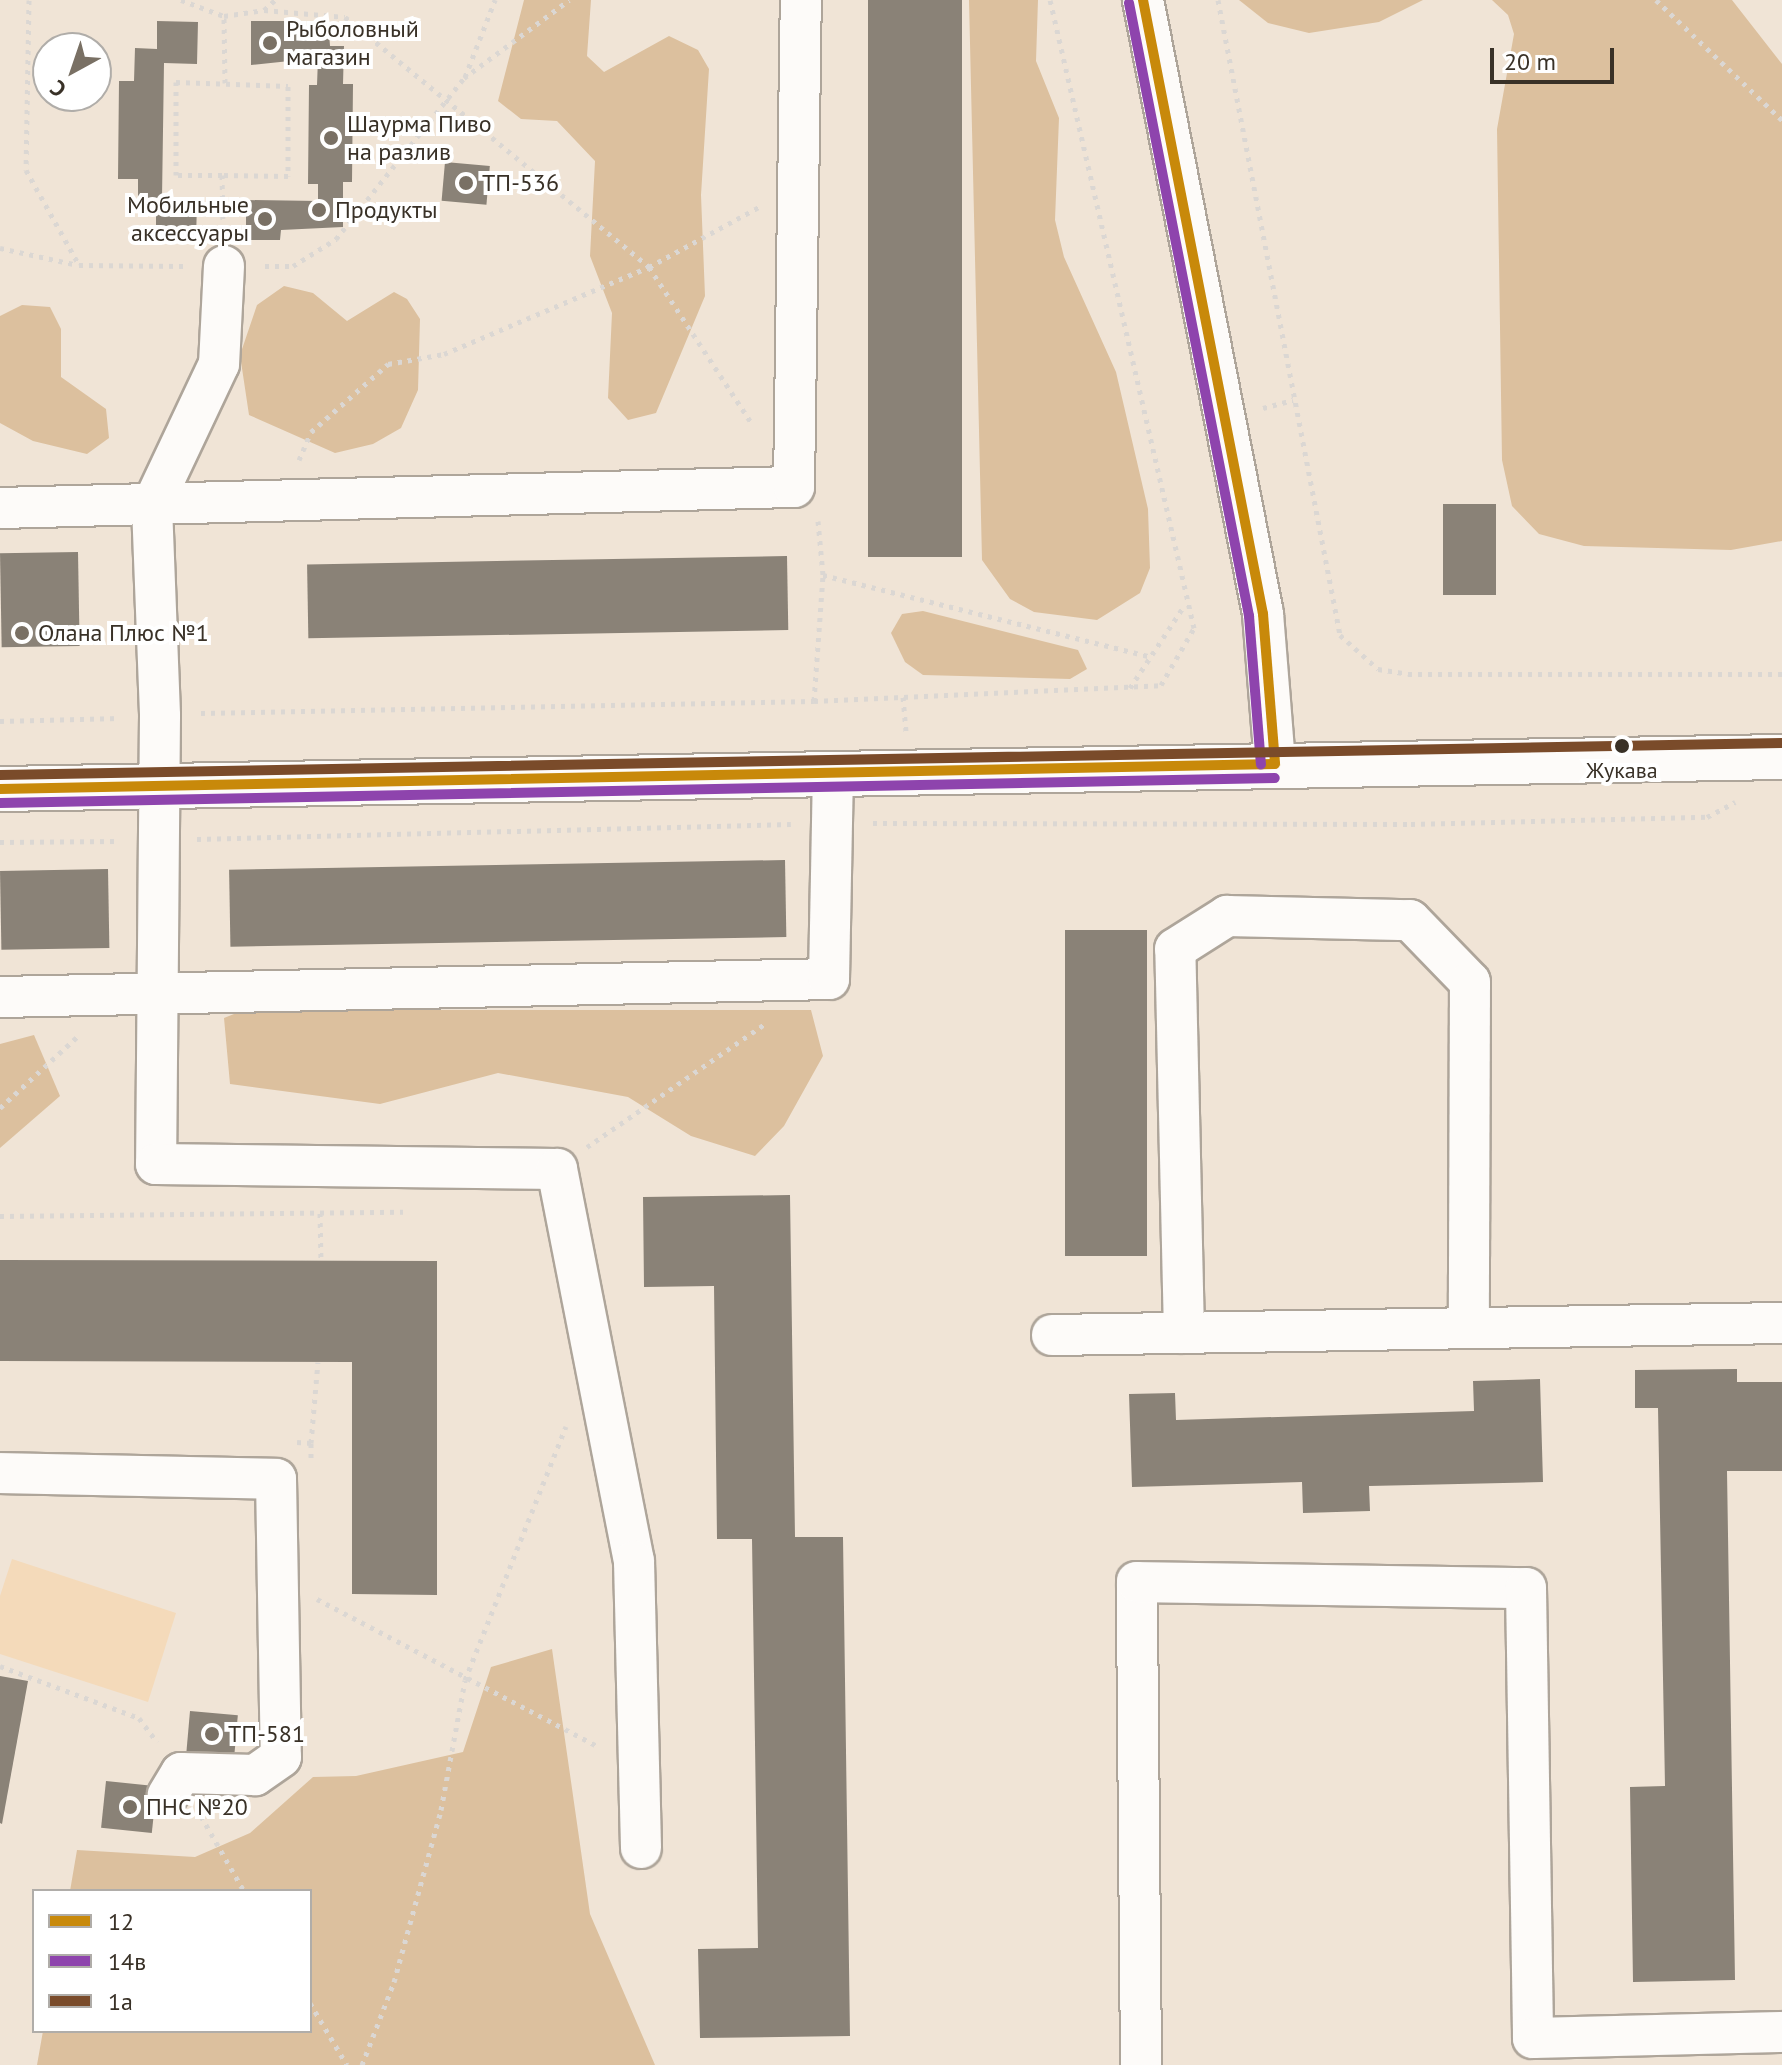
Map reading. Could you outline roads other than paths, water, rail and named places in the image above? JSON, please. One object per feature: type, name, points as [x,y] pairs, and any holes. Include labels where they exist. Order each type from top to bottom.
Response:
[{"type":"main road","points":[[0,789],[1782,757]]},
{"type":"street","points":[[0,508],[794,487],[801,0]]},
{"type":"street","points":[[1143,0],[1263,614],[1275,764]]},
{"type":"street","points":[[224,266],[219,364],[152,506],[160,716],[160,840],[154,995],[156,1164],[557,1169],[634,1561],[641,1848]]},
{"type":"street","points":[[0,997],[829,979],[833,773]]},
{"type":"street","points":[[1184,1333],[1175,949],[1227,916],[1410,920],[1470,982],[1469,1328]]},
{"type":"street","points":[[1052,1335],[1782,1323]]},
{"type":"street","points":[[0,1473],[276,1479],[281,1757],[255,1775],[181,1773],[168,1795]]},
{"type":"street","points":[[1141,2065],[1137,1582],[1526,1588],[1533,2038],[1782,2032]]},
{"type":"place","name":"Рыболовный магазин","points":[[270,43]]},
{"type":"place","name":"Шаурма Пиво на разлив","points":[[331,138]]},
{"type":"place","name":"ТП-536","points":[[466,183]]},
{"type":"place","name":"Продукты","points":[[319,210]]},
{"type":"place","name":"Мобильные аксессуары","points":[[265,219]]},
{"type":"place","name":"Олана Плюс №1","points":[[22,633]]},
{"type":"place","name":"Жукава","points":[[1622,746]]},
{"type":"place","name":"ТП-581","points":[[212,1734]]},
{"type":"place","name":"ПНС №20","points":[[130,1807]]}]
